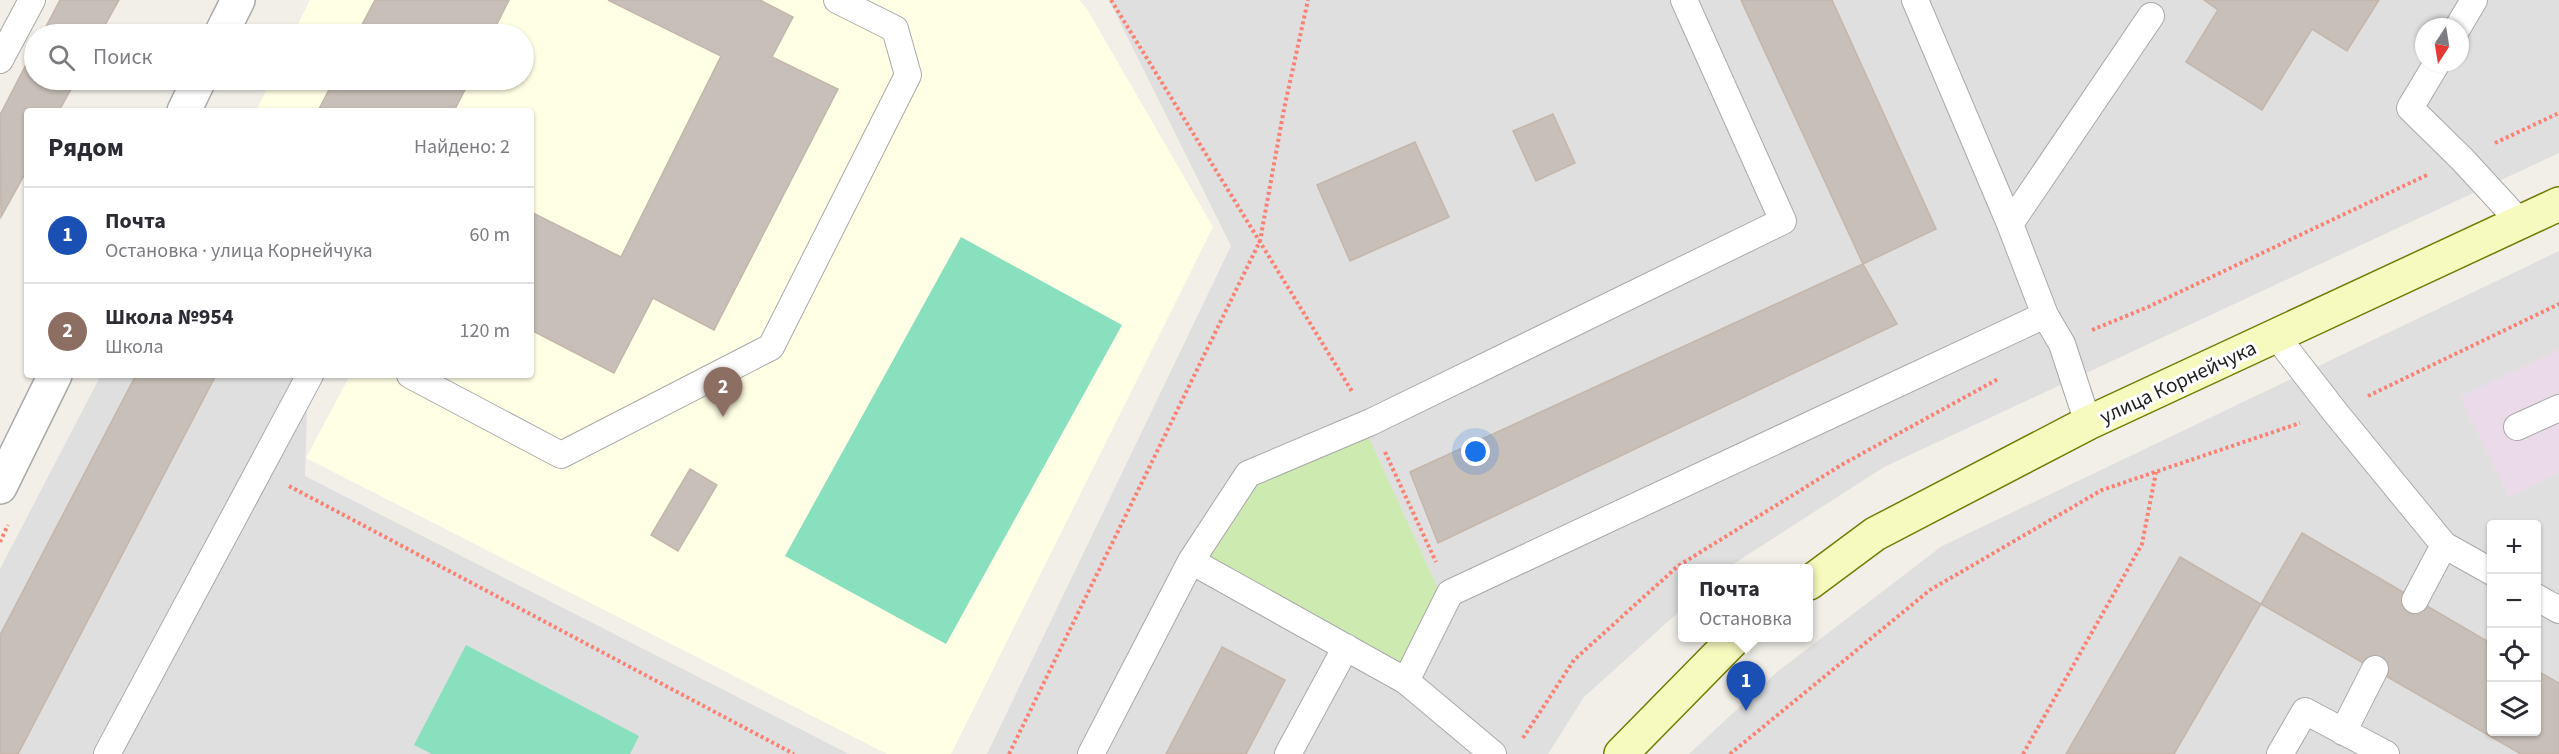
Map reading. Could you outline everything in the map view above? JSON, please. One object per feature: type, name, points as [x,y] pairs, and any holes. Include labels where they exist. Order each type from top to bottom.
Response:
[{"type":"street","points":[[226,24],[238,0]]},
{"type":"street","points":[[185,108],[194,90]]},
{"type":"street","name":"улица Корнейчука","points":[[1813,580],[1875,534],[2088,423],[2559,204]]},
{"type":"street","points":[[0,487],[54,378]]},
{"type":"street","points":[[1621,754],[1731,642]]},
{"type":"lane","points":[[0,60],[32,0]]},
{"type":"lane","points":[[416,378],[561,455],[771,347],[908,75],[895,29],[837,0]]},
{"type":"lane","points":[[1091,754],[1191,561],[1248,474],[1371,422],[1783,221],[1684,0]]},
{"type":"lane","points":[[1915,0],[2010,224],[2045,315],[2062,344],[2088,423]]},
{"type":"lane","points":[[2463,18],[2474,0]]},
{"type":"lane","points":[[2010,224],[2151,16]]},
{"type":"lane","points":[[2432,72],[2410,108],[2462,159],[2520,222]]},
{"type":"lane","points":[[1406,681],[1450,593],[2045,315]]},
{"type":"lane","points":[[2277,337],[2444,545],[2487,569]]},
{"type":"lane","points":[[106,754],[308,378]]},
{"type":"lane","points":[[2517,427],[2559,408]]},
{"type":"lane","points":[[2415,600],[2444,545]]},
{"type":"lane","points":[[1191,561],[1406,681],[1493,754]]},
{"type":"lane","points":[[2541,600],[2559,610]]},
{"type":"lane","points":[[1288,754],[1346,648]]},
{"type":"lane","points":[[2343,732],[2375,669]]},
{"type":"lane","points":[[2280,754],[2305,711],[2386,754]]},
{"type":"path","points":[[1111,0],[1371,422],[1450,593]]},
{"type":"path","points":[[1009,754],[1260,242],[1284,109],[1308,0]]},
{"type":"path","points":[[2062,344],[2148,307],[2559,113]]},
{"type":"path","points":[[1730,754],[1930,590],[2102,490],[2335,412],[2559,304]]},
{"type":"path","points":[[1681,564],[1844,464],[1999,378]]},
{"type":"path","points":[[259,470],[794,754]]},
{"type":"path","points":[[2023,754],[2142,544],[2156,472]]},
{"type":"path","points":[[1518,745],[1574,660],[1678,566]]},
{"type":"shaded area","points":[[310,0],[1079,0],[1087,9],[1213,227],[951,754],[887,754],[306,458],[348,378],[534,378],[534,108],[257,108],[266,90],[534,90],[534,24],[298,24]]},
{"type":"shaded area","points":[[1109,0],[2559,0],[2559,153],[1884,467],[1733,564],[1678,564],[1678,612],[1584,697],[1548,754],[987,754],[1231,246]]},
{"type":"shaded area","points":[[2559,251],[2559,754],[1689,754],[1777,672],[1942,546]]},
{"type":"shaded area","points":[[2559,349],[2559,473],[2509,498],[2460,397]]},
{"type":"shaded area","points":[[99,378],[308,378],[305,476],[849,754],[0,754],[0,569]]},
{"type":"green space","points":[[961,237],[1122,325],[946,644],[785,556]]},
{"type":"green space","points":[[1368,436],[1439,591],[1400,665],[1208,558],[1259,481]]},
{"type":"green space","points":[[466,645],[639,736],[630,754],[432,754],[414,745]]},
{"type":"building","points":[[60,0],[119,0],[106,24],[47,24]]},
{"type":"building","points":[[375,0],[509,0],[497,24],[362,24]]},
{"type":"building","points":[[608,0],[760,0],[793,17],[772,57],[838,89],[714,330],[653,298],[614,373],[534,332],[534,214],[621,257],[721,56]]},
{"type":"building","points":[[1741,0],[1832,0],[1936,229],[1863,264]]},
{"type":"building","points":[[2204,0],[2379,0],[2347,51],[2312,29],[2262,110],[2186,62],[2218,10]]},
{"type":"building","points":[[24,68],[24,90],[71,90],[61,108],[24,108],[24,175],[1,217],[0,115]]},
{"type":"building","points":[[329,90],[465,90],[456,108],[320,108]]},
{"type":"building","points":[[1553,114],[1575,163],[1536,181],[1513,131]]},
{"type":"building","points":[[1415,142],[1449,217],[1350,261],[1317,185]]},
{"type":"building","points":[[1863,264],[1897,324],[1438,543],[1410,472]]},
{"type":"building","points":[[134,378],[214,378],[18,754],[0,754],[0,635]]},
{"type":"building","points":[[690,469],[717,485],[678,551],[651,535]]},
{"type":"building","points":[[2302,533],[2487,641],[2487,734],[2261,604]]},
{"type":"building","points":[[2180,557],[2261,604],[2174,754],[2066,754]]},
{"type":"building","points":[[1222,647],[1285,680],[1246,754],[1166,754]]},
{"type":"building","points":[[2541,673],[2559,683],[2559,754],[2521,754],[2490,736],[2541,736]]},
{"type":"place","name":"Школа №954","points":[[723,417]]},
{"type":"place","name":"Почта","points":[[1746,711]]}]
